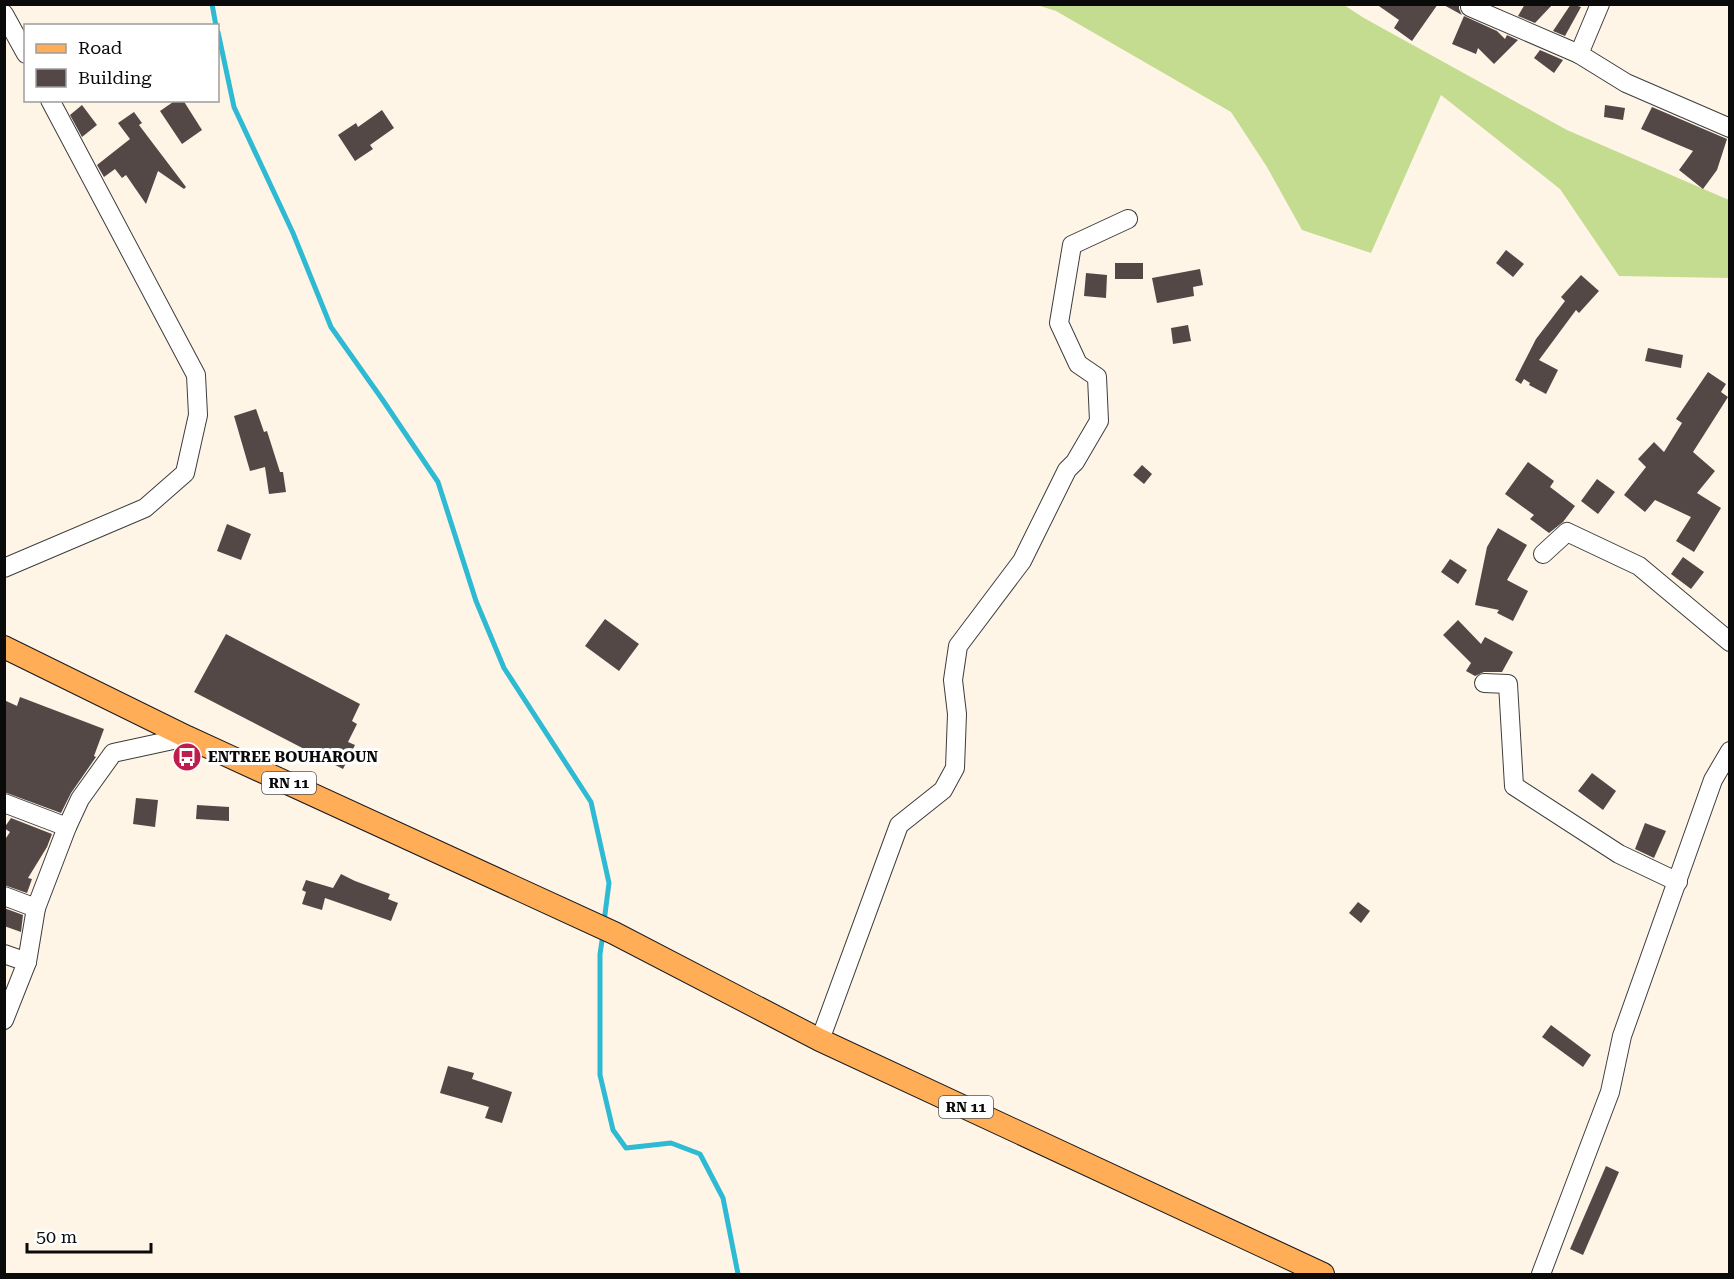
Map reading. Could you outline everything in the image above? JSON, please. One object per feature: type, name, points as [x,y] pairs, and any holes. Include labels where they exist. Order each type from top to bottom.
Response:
[{"type":"main road","name":"RN 11","points":[[4,647],[187,737],[614,933],[820,1040],[1323,1275]]},
{"type":"street","points":[[1579,54],[1600,4]]},
{"type":"street","points":[[1470,7],[1579,54],[1626,83],[1730,128]]},
{"type":"street","points":[[4,15],[24,50]]},
{"type":"street","points":[[4,568],[145,508],[185,473],[198,416],[196,375],[51,102]]},
{"type":"street","points":[[820,1040],[899,825],[943,790],[955,768],[957,714],[953,680],[958,646],[1022,561],[1067,470],[1075,462],[1099,421],[1097,377],[1078,364],[1059,323],[1072,245],[1128,219]]},
{"type":"street","points":[[1543,554],[1567,532],[1639,566],[1730,642]]},
{"type":"street","points":[[1484,683],[1508,684],[1515,786],[1619,854],[1678,882]]},
{"type":"street","points":[[4,1020],[27,962],[36,908],[67,827],[80,800],[113,753],[187,737]]},
{"type":"street","points":[[1541,1275],[1610,1092],[1622,1036],[1713,780],[1730,752]]},
{"type":"street","points":[[5,806],[67,827]]},
{"type":"street","points":[[4,896],[36,908]]},
{"type":"street","points":[[4,954],[27,962]]},
{"type":"green space","points":[[1037,5],[1344,5],[1567,130],[1729,200],[1729,278],[1619,276],[1560,189],[1441,95],[1371,253],[1302,230],[1267,167],[1231,112],[1056,11]]},
{"type":"building","points":[[1376,4],[1438,4],[1412,41],[1394,28],[1399,20]]},
{"type":"building","points":[[1442,4],[1459,4],[1462,15]]},
{"type":"building","points":[[1525,4],[1553,4],[1535,23],[1518,16]]},
{"type":"building","points":[[1571,4],[1581,7],[1565,36],[1553,31]]},
{"type":"building","points":[[1464,16],[1497,31],[1505,39],[1507,35],[1518,40],[1494,64],[1478,48],[1476,54],[1452,44]]},
{"type":"building","points":[[1540,50],[1563,60],[1554,73],[1534,58]]},
{"type":"building","points":[[173,102],[184,102],[202,130],[182,144],[160,111]]},
{"type":"building","points":[[82,105],[97,125],[82,137],[70,115]]},
{"type":"building","points":[[1605,105],[1625,108],[1623,120],[1604,117]]},
{"type":"building","points":[[1652,107],[1727,139],[1717,170],[1703,189],[1679,170],[1693,151],[1641,129]]},
{"type":"building","points":[[382,110],[394,128],[370,145],[373,149],[355,161],[338,135],[356,123],[358,127]]},
{"type":"building","points":[[134,112],[142,123],[139,125],[186,187],[184,189],[158,171],[146,204],[126,175],[122,178],[115,169],[104,177],[97,165],[130,139],[118,123]]},
{"type":"building","points":[[1506,250],[1524,264],[1513,277],[1496,263]]},
{"type":"building","points":[[1115,263],[1143,263],[1143,279],[1115,279]]},
{"type":"building","points":[[1200,269],[1203,285],[1193,287],[1194,296],[1157,303],[1152,278]]},
{"type":"building","points":[[1086,273],[1107,275],[1106,298],[1084,296]]},
{"type":"building","points":[[1581,275],[1599,291],[1579,313],[1576,310],[1539,360],[1558,370],[1546,394],[1529,385],[1530,383],[1524,379],[1521,384],[1515,380],[1536,339],[1565,301],[1561,297]]},
{"type":"building","points":[[1188,325],[1191,341],[1173,344],[1171,328]]},
{"type":"building","points":[[1648,348],[1683,355],[1681,368],[1645,361]]},
{"type":"building","points":[[1708,372],[1726,384],[1721,392],[1728,397],[1693,452],[1715,471],[1697,493],[1721,508],[1694,552],[1676,541],[1691,517],[1655,500],[1645,512],[1624,495],[1646,467],[1638,459],[1654,442],[1664,452],[1682,423],[1676,419]]},
{"type":"building","points":[[256,409],[264,432],[267,431],[280,472],[283,472],[286,492],[269,494],[265,467],[250,471],[234,416]]},
{"type":"building","points":[[1528,462],[1554,481],[1550,487],[1575,506],[1563,522],[1549,533],[1530,519],[1534,515],[1505,494]]},
{"type":"building","points":[[1142,465],[1152,474],[1144,484],[1133,475]]},
{"type":"building","points":[[1597,479],[1615,492],[1598,514],[1581,501]]},
{"type":"building","points":[[227,524],[251,534],[241,560],[217,551]]},
{"type":"building","points":[[1498,528],[1527,545],[1507,580],[1528,591],[1513,621],[1497,613],[1499,610],[1475,605],[1487,547]]},
{"type":"building","points":[[1683,557],[1704,572],[1691,589],[1671,574]]},
{"type":"building","points":[[1450,559],[1467,570],[1458,584],[1441,572]]},
{"type":"building","points":[[605,619],[639,644],[619,671],[585,646]]},
{"type":"building","points":[[1458,620],[1481,644],[1485,637],[1513,652],[1502,672],[1484,672],[1475,676],[1466,671],[1471,663],[1443,635]]},
{"type":"building","points":[[226,634],[360,704],[352,721],[357,724],[348,742],[355,745],[343,769],[194,692]]},
{"type":"building","points":[[20,697],[104,729],[94,756],[96,757],[71,793],[61,813],[4,792],[4,700],[17,706]]},
{"type":"building","points":[[1592,773],[1616,791],[1603,810],[1578,791]]},
{"type":"building","points":[[136,798],[158,800],[155,827],[133,824]]},
{"type":"building","points":[[197,805],[229,807],[229,821],[196,819]]},
{"type":"building","points":[[11,818],[52,834],[47,847],[28,878],[32,879],[27,893],[4,885],[4,841],[10,832],[4,828]]},
{"type":"building","points":[[1645,823],[1666,831],[1654,858],[1635,849]]},
{"type":"building","points":[[341,874],[390,894],[388,899],[398,903],[391,921],[325,898],[322,910],[302,904],[306,892],[302,890],[306,880],[333,888]]},
{"type":"building","points":[[1358,902],[1370,911],[1361,923],[1349,913]]},
{"type":"building","points":[[4,908],[23,915],[21,932],[4,926]]},
{"type":"building","points":[[1551,1025],[1591,1055],[1583,1067],[1542,1037]]},
{"type":"building","points":[[448,1066],[474,1073],[472,1079],[512,1092],[502,1123],[485,1118],[489,1107],[440,1093]]},
{"type":"building","points":[[1606,1166],[1619,1172],[1583,1255],[1570,1249]]},
{"type":"waterway","points":[[212,4],[216,24]]},
{"type":"waterway","points":[[219,37],[234,107],[293,233],[331,327],[438,482],[476,601],[504,668],[591,802],[609,883],[604,922]]},
{"type":"waterway","points":[[603,934],[600,954],[600,1075],[613,1130],[626,1148],[671,1143],[700,1154],[723,1198],[738,1274]]},
{"type":"place","name":"ENTREE BOUHAROUN","points":[[187,757]]}]
